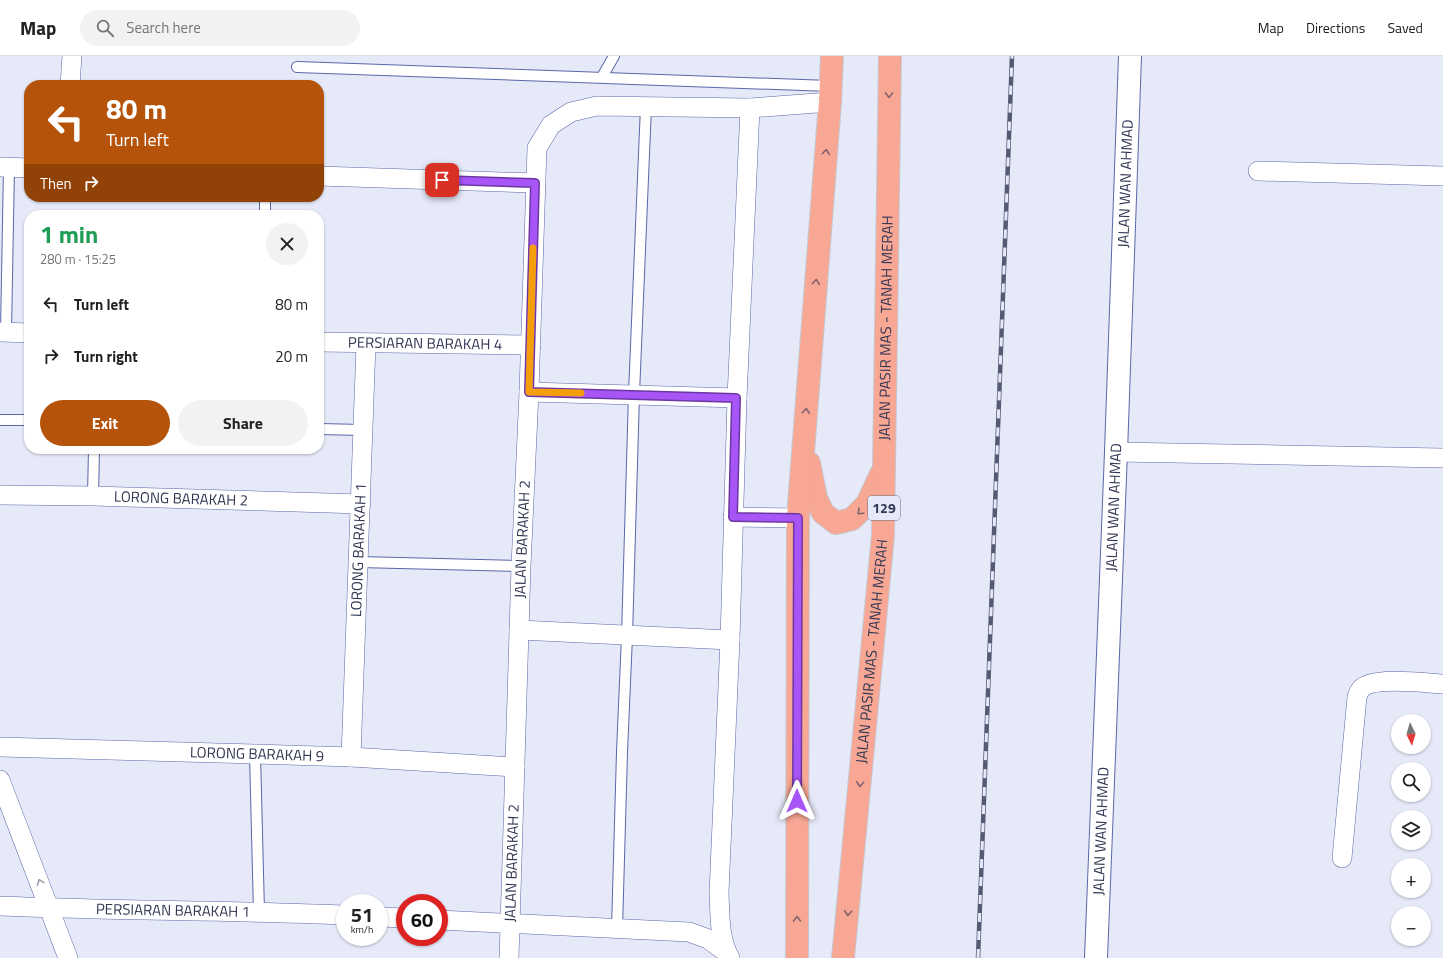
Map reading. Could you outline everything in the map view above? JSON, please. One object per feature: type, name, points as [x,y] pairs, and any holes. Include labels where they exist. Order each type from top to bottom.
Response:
[{"type":"main road","points":[[797,958],[798,518],[832,56]]},
{"type":"main road","name":"JALAN PASIR MAS - TANAH MERAH","points":[[843,958],[883,535],[890,56]]},
{"type":"main road","points":[[804,434],[816,498],[823,513],[836,523],[852,519],[868,504],[884,466]]},
{"type":"street","points":[[70,80],[72,56]]},
{"type":"street","name":"JALAN WAN AHMAD","points":[[1096,958],[1130,56]]},
{"type":"street","points":[[646,106],[750,108],[830,94]]},
{"type":"street","name":"JALAN BARAKAH 2","points":[[509,958],[521,566],[531,345],[537,148],[551,125],[571,112],[597,106],[646,106]]},
{"type":"street","points":[[729,956],[721,931],[719,893],[730,640],[736,398],[750,108]]},
{"type":"street","points":[[5,167],[24,168]]},
{"type":"street","points":[[1258,171],[1443,176]]},
{"type":"street","points":[[324,176],[535,183]]},
{"type":"street","points":[[3,332],[24,333]]},
{"type":"street","name":"PERSIARAN BARAKAH 4","points":[[324,342],[366,344],[531,345]]},
{"type":"street","name":"LORONG BARAKAH 1","points":[[351,757],[366,344]]},
{"type":"street","points":[[529,392],[736,398]]},
{"type":"street","points":[[1116,452],[1443,458]]},
{"type":"street","name":"LORONG BARAKAH 2","points":[[0,495],[93,496],[361,504]]},
{"type":"street","points":[[733,517],[798,518]]},
{"type":"street","points":[[519,630],[730,640]]},
{"type":"street","points":[[1342,858],[1356,697],[1361,688],[1370,683],[1384,681],[1443,684]]},
{"type":"street","name":"LORONG BARAKAH 9","points":[[0,747],[351,757],[515,766]]},
{"type":"street","points":[[0,780],[68,958]]},
{"type":"street","name":"PERSIARAN BARAKAH 1","points":[[0,906],[336,915]]},
{"type":"street","points":[[448,920],[689,932],[708,939],[729,956]]},
{"type":"lane","points":[[602,78],[614,56]]},
{"type":"lane","points":[[297,66],[602,78],[830,94]]},
{"type":"lane","points":[[617,929],[634,394],[646,106]]},
{"type":"lane","points":[[3,332],[5,167]]},
{"type":"lane","points":[[0,420],[24,420]]},
{"type":"lane","points":[[324,429],[363,430]]},
{"type":"lane","points":[[93,496],[94,454]]},
{"type":"lane","points":[[359,562],[521,566]]},
{"type":"lane","points":[[255,754],[259,912]]},
{"type":"railway","points":[[978,958],[1012,56]]},
{"type":"slow traffic","points":[[533,248],[529,392],[581,393]]},
{"type":"route","points":[[442,180],[535,183],[529,392],[736,398],[733,517],[798,518],[797,801]]}]
